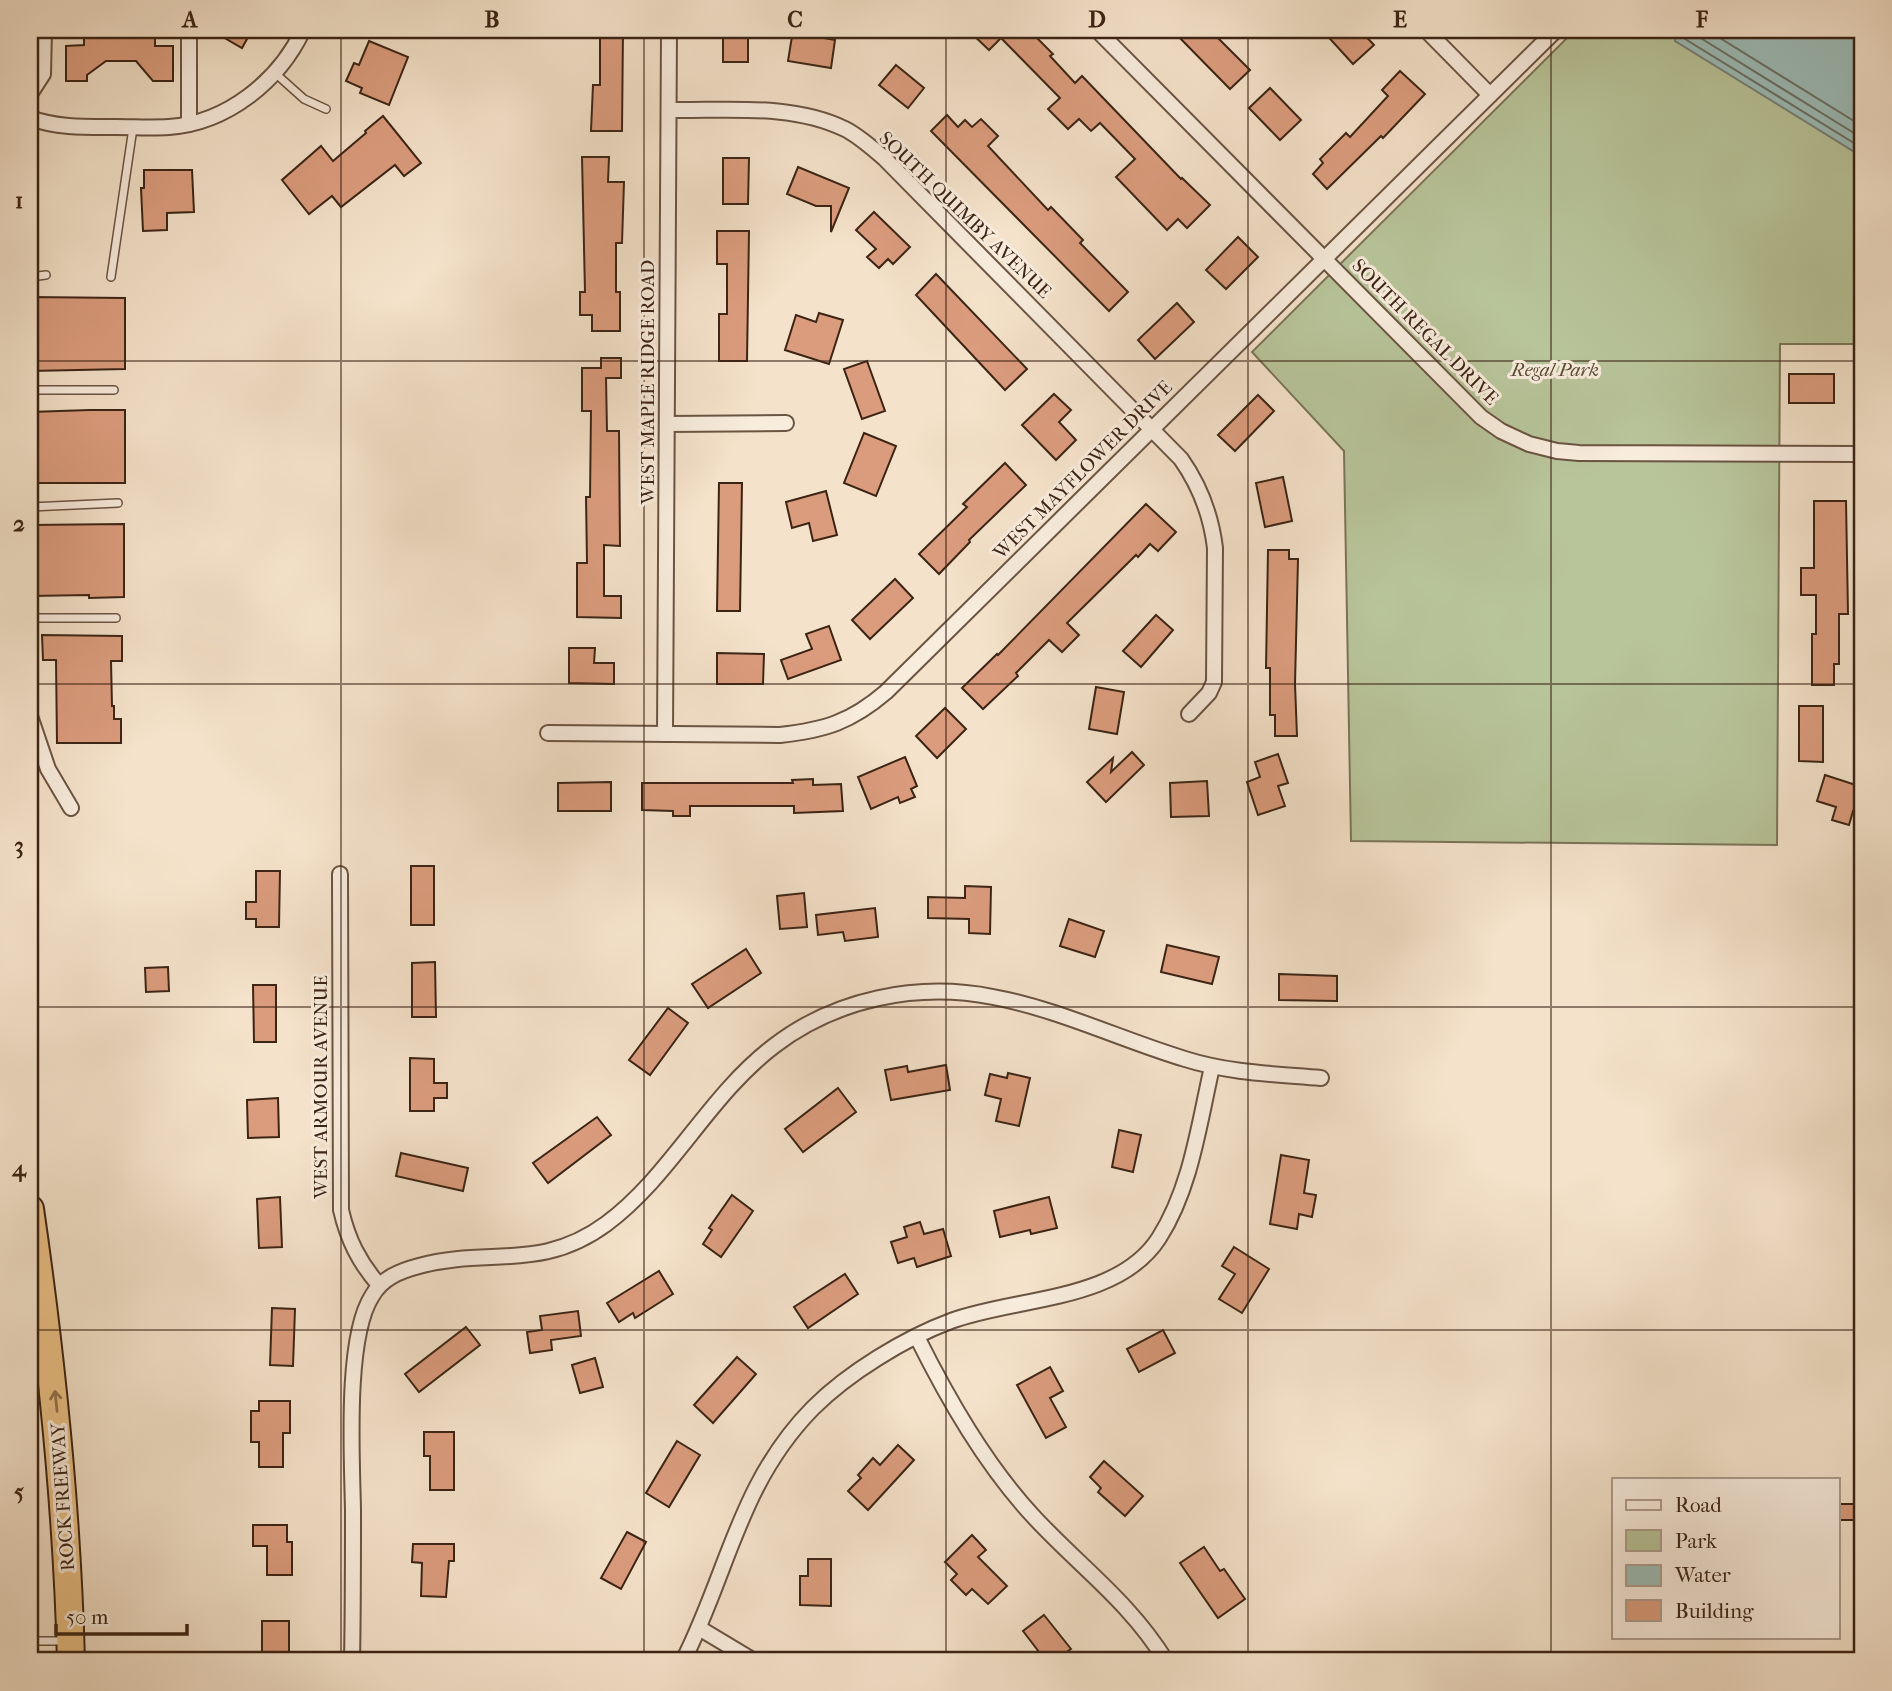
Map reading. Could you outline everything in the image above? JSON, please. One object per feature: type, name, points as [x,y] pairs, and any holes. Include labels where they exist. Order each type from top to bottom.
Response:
[{"type":"highway","name":"ROCK FREEWAY","points":[[30,1209],[56,1407],[65,1510],[71,1651]]},
{"type":"street","points":[[30,94],[43,74],[44,30]]},
{"type":"street","points":[[189,30],[189,124]]},
{"type":"street","points":[[30,118],[60,125],[170,127],[215,116],[239,103],[275,73],[303,30]]},
{"type":"street","name":"WEST MAPLE RIDGE ROAD","points":[[665,734],[669,30]]},
{"type":"street","name":"SOUTH REGAL DRIVE","points":[[1097,30],[1481,417],[1501,431],[1529,444],[1579,453],[1862,454]]},
{"type":"street","points":[[1426,30],[1490,95]]},
{"type":"street","name":"WEST MAYFLOWER DRIVE","points":[[548,733],[780,735],[810,732],[853,717],[886,692],[1556,30]]},
{"type":"street","name":"SOUTH QUIMBY AVENUE","points":[[669,110],[797,113],[824,120],[853,134],[884,158],[1181,459],[1193,476],[1214,537],[1214,682],[1209,693],[1189,714]]},
{"type":"street","points":[[667,424],[786,423]]},
{"type":"street","points":[[30,716],[48,769],[71,808]]},
{"type":"street","name":"WEST ARMOUR AVENUE","points":[[340,874],[341,1210],[355,1252],[379,1284]]},
{"type":"street","points":[[352,1661],[352,1431],[355,1358],[361,1323],[369,1299],[379,1284],[418,1266],[447,1260],[538,1255],[562,1249],[604,1226],[632,1203],[728,1087],[755,1061],[805,1025],[853,1004],[923,992],[990,996],[1212,1067],[1321,1078]]},
{"type":"street","points":[[683,1661],[699,1628],[738,1523],[761,1475],[787,1438],[832,1391],[917,1336],[964,1317],[1085,1288],[1119,1273],[1147,1254],[1167,1224],[1180,1195],[1212,1067]]},
{"type":"street","points":[[917,1336],[932,1367],[1009,1489],[1138,1620],[1166,1661]]},
{"type":"street","points":[[699,1628],[754,1661]]},
{"type":"lane","points":[[275,73],[304,99],[326,109]]},
{"type":"lane","points":[[111,276],[133,127]]},
{"type":"lane","points":[[30,277],[46,275]]},
{"type":"lane","points":[[30,390],[114,390]]},
{"type":"lane","points":[[30,507],[118,503]]},
{"type":"lane","points":[[30,618],[116,618]]},
{"type":"lane","points":[[30,1641],[71,1651]]},
{"type":"green space","name":"Regal Park","points":[[1575,30],[1862,30],[1862,344],[1780,344],[1777,845],[1351,841],[1344,451],[1252,352]]},
{"type":"water","points":[[1677,30],[1862,30],[1862,155],[1675,41]]},
{"type":"building","points":[[84,30],[155,30],[155,46],[173,46],[173,81],[153,81],[136,61],[106,61],[87,75],[87,81],[66,81],[66,46],[84,45]]},
{"type":"building","points":[[211,30],[252,30],[242,48]]},
{"type":"building","points":[[600,30],[623,30],[622,131],[591,131],[593,85],[600,85]]},
{"type":"building","points":[[723,30],[748,30],[748,62],[723,62]]},
{"type":"building","points":[[793,30],[818,33],[818,37],[835,40],[831,68],[788,61]]},
{"type":"building","points":[[968,30],[1029,30],[1053,54],[1050,56],[1075,83],[1082,76],[1181,179],[1210,205],[1187,228],[1178,219],[1167,230],[1116,177],[1135,159],[1100,123],[1091,131],[1079,119],[1068,129],[1048,109],[1060,98],[1001,38],[989,50]]},
{"type":"building","points":[[1172,30],[1210,30],[1250,70],[1230,89]]},
{"type":"building","points":[[1322,30],[1360,30],[1374,45],[1353,64]]},
{"type":"building","points":[[369,41],[408,57],[389,105],[360,93],[362,88],[346,81],[354,63],[359,65]]},
{"type":"building","points":[[896,65],[924,88],[908,108],[879,85]]},
{"type":"building","points":[[1400,71],[1425,94],[1383,138],[1381,136],[1327,189],[1313,174],[1323,163],[1320,159],[1346,133],[1350,137],[1388,96],[1382,90]]},
{"type":"building","points":[[1270,88],[1301,120],[1280,140],[1249,108]]},
{"type":"building","points":[[947,115],[958,127],[965,120],[972,127],[981,119],[998,136],[988,146],[1048,210],[1051,207],[1083,240],[1080,243],[1128,292],[1109,311],[931,131]]},
{"type":"building","points":[[383,116],[421,163],[404,176],[395,165],[341,207],[332,196],[309,214],[282,180],[321,146],[333,161]]},
{"type":"building","points":[[582,157],[609,157],[608,182],[624,182],[622,243],[616,243],[616,292],[620,292],[620,331],[592,331],[592,315],[580,315],[580,292],[585,292]]},
{"type":"building","points":[[723,158],[749,158],[748,204],[723,204]]},
{"type":"building","points":[[798,167],[849,188],[831,232],[831,206],[816,206],[787,194]]},
{"type":"building","points":[[144,170],[192,170],[194,212],[167,213],[167,230],[143,231],[141,188],[144,188]]},
{"type":"building","points":[[874,212],[910,247],[893,264],[888,259],[879,268],[867,257],[876,249],[856,230]]},
{"type":"building","points":[[717,231],[749,231],[747,361],[719,361],[719,314],[727,314],[727,264],[717,264]]},
{"type":"building","points":[[1238,237],[1258,257],[1226,289],[1206,270]]},
{"type":"building","points":[[936,274],[1027,369],[1005,390],[916,295]]},
{"type":"building","points":[[30,297],[125,298],[125,369],[30,371]]},
{"type":"building","points":[[1177,303],[1194,322],[1155,359],[1138,340]]},
{"type":"building","points":[[819,313],[843,320],[829,364],[785,350],[796,315],[816,322]]},
{"type":"building","points":[[601,358],[621,358],[621,378],[606,378],[607,431],[619,431],[620,546],[604,545],[604,596],[621,596],[621,618],[577,617],[577,563],[587,563],[586,497],[590,497],[591,411],[582,411],[582,368],[601,368]]},
{"type":"building","points":[[867,361],[885,411],[862,419],[844,369]]},
{"type":"building","points":[[1789,374],[1834,374],[1834,403],[1789,403]]},
{"type":"building","points":[[1054,394],[1071,410],[1059,422],[1076,440],[1056,460],[1022,425]]},
{"type":"building","points":[[1258,395],[1274,411],[1235,451],[1218,435]]},
{"type":"building","points":[[125,410],[125,483],[30,483],[30,412]]},
{"type":"building","points":[[864,433],[896,446],[876,496],[844,483]]},
{"type":"building","points":[[1005,463],[1026,485],[969,540],[939,574],[919,554],[967,507],[963,504]]},
{"type":"building","points":[[1283,477],[1292,521],[1265,527],[1256,483]]},
{"type":"building","points":[[719,483],[742,483],[740,611],[717,611]]},
{"type":"building","points":[[826,491],[837,535],[813,541],[809,523],[792,528],[786,502]]},
{"type":"building","points":[[1814,501],[1846,501],[1848,614],[1839,614],[1839,664],[1834,664],[1834,685],[1812,685],[1812,634],[1816,634],[1816,595],[1801,595],[1801,568],[1814,568]]},
{"type":"building","points":[[1146,504],[1176,532],[1158,551],[1150,544],[1138,557],[1136,555],[1067,623],[1079,635],[1062,652],[1049,640],[1016,673],[1018,676],[983,709],[962,688],[998,655]]},
{"type":"building","points":[[124,524],[124,597],[30,596],[30,525]]},
{"type":"building","points":[[1268,550],[1289,550],[1289,559],[1298,559],[1295,684],[1297,736],[1275,736],[1275,715],[1270,715],[1270,668],[1266,668]]},
{"type":"building","points":[[895,579],[913,598],[870,639],[852,620]]},
{"type":"building","points":[[1156,615],[1173,630],[1141,667],[1123,651]]},
{"type":"building","points":[[829,626],[841,660],[788,679],[781,660],[812,649],[806,634]]},
{"type":"building","points":[[42,635],[122,636],[122,661],[111,661],[112,706],[114,719],[121,719],[121,743],[57,743],[56,660],[43,660]]},
{"type":"building","points":[[569,648],[595,648],[594,663],[614,663],[614,684],[569,683]]},
{"type":"building","points":[[717,653],[764,654],[763,684],[717,684]]},
{"type":"building","points":[[1096,687],[1124,692],[1117,734],[1089,729]]},
{"type":"building","points":[[1799,706],[1823,706],[1823,762],[1799,761]]},
{"type":"building","points":[[945,708],[966,729],[937,758],[916,736]]},
{"type":"building","points":[[1132,752],[1144,765],[1106,802],[1087,782],[1113,758],[1111,772]]},
{"type":"building","points":[[1278,754],[1288,783],[1278,786],[1285,806],[1258,815],[1247,782],[1260,777],[1255,762]]},
{"type":"building","points":[[905,757],[917,786],[911,789],[915,797],[900,803],[898,797],[871,809],[858,777]]},
{"type":"building","points":[[1825,775],[1862,787],[1862,814],[1853,811],[1849,825],[1832,820],[1836,807],[1817,801]]},
{"type":"building","points":[[813,779],[813,785],[841,784],[843,811],[794,813],[794,806],[690,806],[690,816],[673,816],[673,811],[642,810],[642,783],[793,783],[792,780]]},
{"type":"building","points":[[1207,781],[1209,816],[1171,817],[1170,783]]},
{"type":"building","points":[[611,782],[611,811],[558,811],[558,783]]},
{"type":"building","points":[[411,866],[434,866],[434,925],[411,925]]},
{"type":"building","points":[[256,871],[280,871],[279,927],[256,927],[256,919],[246,919],[246,902],[256,902]]},
{"type":"building","points":[[965,886],[991,887],[990,934],[969,933],[969,919],[928,918],[928,897],[965,898]]},
{"type":"building","points":[[804,893],[807,927],[780,929],[777,896]]},
{"type":"building","points":[[875,908],[878,937],[845,941],[843,932],[818,935],[816,915]]},
{"type":"building","points":[[1069,919],[1104,931],[1095,957],[1060,946]]},
{"type":"building","points":[[1167,945],[1219,957],[1212,984],[1161,972]]},
{"type":"building","points":[[746,949],[761,973],[708,1008],[692,984]]},
{"type":"building","points":[[435,962],[436,1017],[412,1017],[412,963]]},
{"type":"building","points":[[168,967],[169,991],[146,992],[145,968]]},
{"type":"building","points":[[1279,974],[1337,976],[1337,1001],[1279,1000]]},
{"type":"building","points":[[253,985],[276,985],[276,1042],[254,1042]]},
{"type":"building","points":[[668,1008],[688,1023],[650,1075],[629,1060]]},
{"type":"building","points":[[410,1058],[434,1059],[434,1083],[447,1083],[447,1098],[434,1098],[434,1111],[410,1111]]},
{"type":"building","points":[[946,1065],[950,1090],[891,1100],[885,1070],[907,1066],[908,1072]]},
{"type":"building","points":[[1008,1073],[1030,1078],[1019,1126],[996,1121],[1001,1099],[985,1095],[990,1074],[1007,1078]]},
{"type":"building","points":[[838,1088],[856,1112],[803,1152],[785,1129]]},
{"type":"building","points":[[278,1098],[279,1137],[248,1138],[247,1100]]},
{"type":"building","points":[[597,1117],[611,1135],[548,1183],[533,1163]]},
{"type":"building","points":[[1119,1130],[1141,1135],[1133,1172],[1112,1167]]},
{"type":"building","points":[[401,1153],[468,1168],[463,1191],[396,1176]]},
{"type":"building","points":[[1281,1155],[1309,1160],[1304,1193],[1316,1195],[1312,1217],[1299,1214],[1297,1229],[1270,1224]]},
{"type":"building","points":[[732,1195],[753,1211],[721,1257],[703,1244],[712,1230],[709,1228]]},
{"type":"building","points":[[280,1197],[282,1247],[259,1248],[257,1199]]},
{"type":"building","points":[[1049,1197],[1057,1228],[1031,1234],[1030,1230],[1000,1237],[994,1211]]},
{"type":"building","points":[[920,1222],[924,1234],[943,1229],[951,1256],[917,1267],[914,1258],[898,1263],[891,1242],[907,1237],[904,1227]]},
{"type":"building","points":[[1234,1247],[1269,1269],[1242,1313],[1219,1299],[1235,1274],[1222,1266]]},
{"type":"building","points":[[659,1271],[673,1294],[635,1318],[633,1313],[619,1322],[607,1303]]},
{"type":"building","points":[[845,1274],[858,1294],[808,1328],[794,1307]]},
{"type":"building","points":[[272,1308],[295,1309],[293,1366],[270,1365]]},
{"type":"building","points":[[578,1311],[581,1336],[551,1340],[552,1350],[530,1353],[527,1332],[542,1330],[540,1316]]},
{"type":"building","points":[[466,1327],[480,1345],[419,1392],[405,1374]]},
{"type":"building","points":[[1163,1330],[1175,1353],[1139,1372],[1127,1349]]},
{"type":"building","points":[[737,1357],[756,1374],[713,1423],[694,1405]]},
{"type":"building","points":[[595,1358],[603,1387],[580,1393],[572,1365]]},
{"type":"building","points":[[1050,1367],[1063,1391],[1050,1398],[1066,1427],[1046,1438],[1017,1385]]},
{"type":"building","points":[[259,1401],[290,1401],[290,1433],[283,1433],[283,1467],[259,1467],[259,1442],[251,1442],[251,1411],[259,1411]]},
{"type":"building","points":[[424,1432],[454,1432],[454,1490],[430,1490],[430,1456],[424,1456]]},
{"type":"building","points":[[677,1441],[700,1455],[669,1507],[646,1493]]},
{"type":"building","points":[[898,1445],[914,1460],[868,1510],[848,1491],[861,1478],[858,1475],[873,1458],[880,1465]]},
{"type":"building","points":[[1104,1461],[1143,1496],[1125,1516],[1098,1492],[1101,1488],[1090,1477]]},
{"type":"building","points":[[1840,1504],[1861,1504],[1861,1520],[1840,1520]]},
{"type":"building","points":[[253,1525],[287,1525],[287,1542],[292,1542],[292,1575],[267,1575],[267,1546],[253,1546]]},
{"type":"building","points":[[627,1532],[646,1542],[621,1589],[601,1578]]},
{"type":"building","points":[[972,1535],[986,1550],[978,1557],[1007,1586],[988,1604],[972,1589],[966,1595],[951,1580],[957,1574],[945,1562]]},
{"type":"building","points":[[413,1544],[454,1544],[454,1561],[449,1561],[446,1597],[421,1596],[422,1563],[412,1562]]},
{"type":"building","points":[[1204,1547],[1220,1571],[1224,1569],[1245,1599],[1218,1618],[1180,1563]]},
{"type":"building","points":[[808,1559],[831,1559],[831,1606],[800,1605],[800,1576],[808,1576]]},
{"type":"building","points":[[1044,1615],[1071,1649],[1068,1651],[1076,1661],[1046,1661],[1023,1631]]},
{"type":"building","points":[[262,1621],[289,1621],[289,1656],[284,1656],[284,1661],[262,1661]]}]
